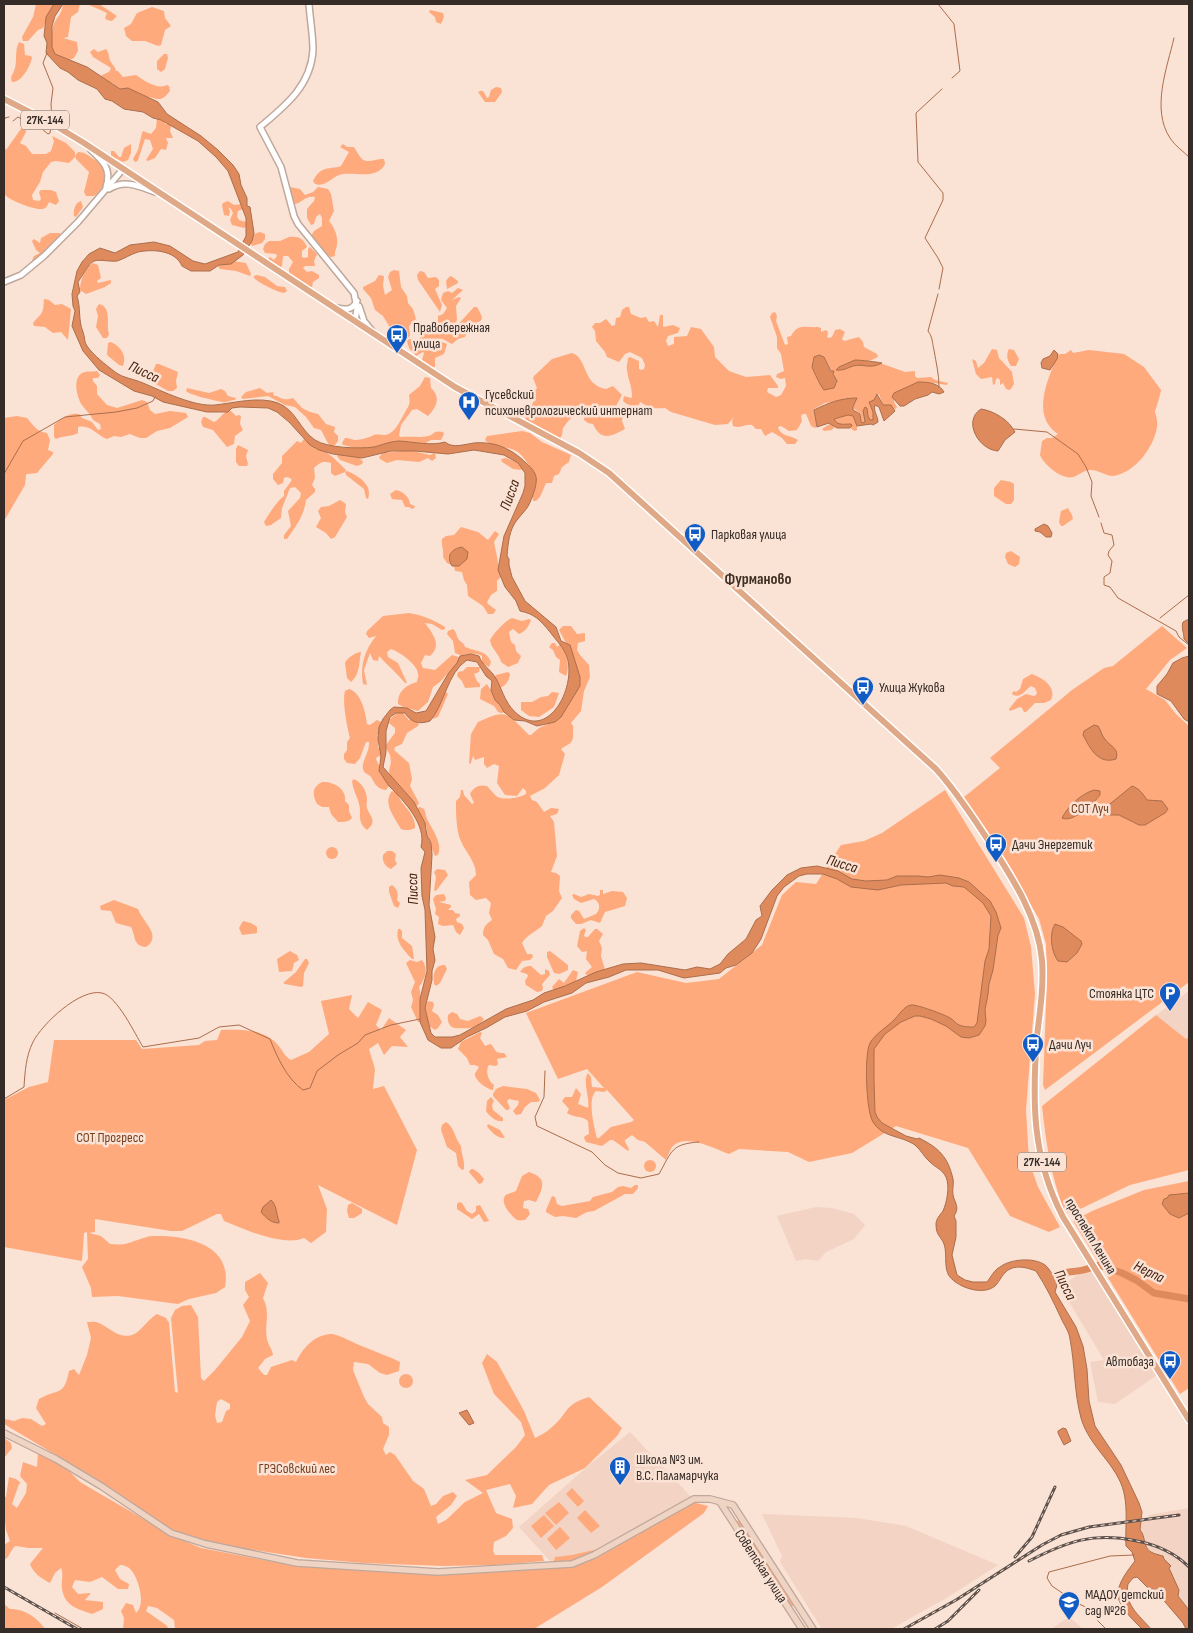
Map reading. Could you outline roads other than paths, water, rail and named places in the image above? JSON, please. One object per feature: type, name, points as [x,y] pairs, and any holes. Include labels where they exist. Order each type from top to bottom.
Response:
[{"type":"main road","name":"27К-144","points":[[4,99],[51,123],[84,143],[380,338]]},
{"type":"main road","name":"проспект Ленина","points":[[380,338],[455,387],[579,453],[609,473],[936,769],[951,787],[1008,872],[1030,914],[1037,935],[1043,974],[1037,1041],[1034,1115],[1045,1176],[1063,1218],[1189,1420]]},
{"type":"main road","points":[[4,1433],[39,1449],[63,1463],[101,1486],[171,1534],[206,1544],[297,1563],[438,1572],[572,1564],[594,1555],[694,1499],[703,1498],[720,1502]]},
{"type":"main road","name":"Советская улица","points":[[720,1502],[733,1505],[813,1629]]},
{"type":"main road","name":"Советская улица","points":[[720,1502],[802,1629]]},
{"type":"street","points":[[309,4],[313,50],[308,75],[295,95],[260,127],[281,167],[294,216],[298,224],[351,288],[364,321],[380,338]]},
{"type":"street","points":[[84,143],[108,168],[109,174],[104,192]]},
{"type":"street","points":[[4,282],[30,269],[78,222],[123,169]]},
{"type":"street","points":[[104,192],[115,185],[123,183],[132,184],[161,194]]},
{"type":"street","points":[[330,306],[348,309],[357,300]]},
{"type":"street","points":[[355,322],[357,300]]},
{"type":"waterway","points":[[938,4],[954,24],[960,71],[952,78]]},
{"type":"waterway","points":[[1174,38],[1162,88],[1162,114],[1164,127],[1170,138],[1189,157]]},
{"type":"waterway","points":[[47,53],[43,63],[53,88],[51,104],[52,121]]},
{"type":"waterway","points":[[939,289],[943,268],[925,238],[943,200],[943,193],[918,162],[916,113],[942,89]]},
{"type":"waterway","points":[[4,121],[5,118],[9,117]]},
{"type":"waterway","points":[[13,121],[18,117],[48,134],[51,127]]},
{"type":"waterway","points":[[938,294],[928,331],[932,340],[939,387]]},
{"type":"waterway","points":[[4,474],[23,441],[65,417],[137,408],[153,401],[155,397]]},
{"type":"waterway","points":[[1014,429],[1047,432],[1078,454],[1092,482],[1091,496],[1099,517]]},
{"type":"waterway","points":[[1101,523],[1104,533],[1112,535],[1114,545],[1109,551],[1108,555],[1112,561],[1110,573],[1104,577],[1104,585],[1110,587],[1118,598],[1176,631],[1179,637],[1189,645]]},
{"type":"waterway","points":[[1160,618],[1189,595]]},
{"type":"waterway","points":[[4,1099],[24,1087],[25,1069],[29,1053],[33,1042],[44,1026],[73,1002],[93,993],[102,993],[114,1001],[143,1047],[199,1038],[219,1027],[239,1025],[270,1039],[287,1074],[303,1090],[310,1088],[317,1071],[358,1043],[365,1035],[391,1025],[420,1019]]},
{"type":"waterway","points":[[545,1071],[544,1097],[535,1117],[537,1126],[592,1152],[605,1165],[618,1173],[641,1178],[659,1174],[673,1150],[683,1145],[699,1142]]},
{"type":"waterway","name":"Нерпа","points":[[1099,1265],[1136,1280],[1154,1293],[1189,1299]]},
{"type":"waterway","name":"Нерпа","points":[[1048,1276],[1090,1268]]},
{"type":"waterway","points":[[1106,1629],[1093,1616],[1092,1610],[1077,1603],[1052,1586],[1047,1578],[1049,1572],[1110,1556],[1134,1555]]},
{"type":"waterway","points":[[55,1613],[83,1629]]},
{"type":"railway","points":[[1015,1557],[1032,1537],[1055,1487]]},
{"type":"railway","points":[[904,1629],[956,1600],[1061,1535],[1089,1527],[1179,1515]]},
{"type":"railway","points":[[1029,1561],[1056,1548],[1081,1540],[1121,1538],[1165,1550],[1189,1567]]},
{"type":"railway","points":[[4,1587],[77,1629]]},
{"type":"railway","points":[[935,1629],[948,1621],[979,1590]]},
{"type":"place","name":"Правобережная улица","points":[[397,354]]},
{"type":"place","name":"Гусевский психоневрологический интернат","points":[[469,421]]},
{"type":"place","name":"Парковая улица","points":[[695,553]]},
{"type":"place","name":"Улица Жукова","points":[[863,706]]},
{"type":"place","name":"Дачи Энергетик","points":[[996,863]]},
{"type":"place","name":"Стоянка ЦТС","points":[[1170,1012]]},
{"type":"place","name":"Дачи Луч","points":[[1033,1063]]},
{"type":"place","name":"Автобаза","points":[[1170,1380]]},
{"type":"place","name":"Школа №3 им. В.С. Паламарчука","points":[[620,1486]]},
{"type":"place","name":"МАДОУ детский сад №26","points":[[1069,1621]]},
{"type":"district","name":"Фурманово","points":[[758,579]]},
{"type":"water label","name":"Писса","points":[[144,372]]},
{"type":"water label","name":"Писса","points":[[510,495]]},
{"type":"water label","name":"Писса","points":[[842,864]]},
{"type":"water label","name":"Писса","points":[[413,889]]},
{"type":"water label","name":"Писса","points":[[1065,1285]]},
{"type":"park label","name":"СОТ Луч","points":[[1090,808]]},
{"type":"park label","name":"СОТ Прогресс","points":[[110,1137]]},
{"type":"park label","name":"ГРЭСовский лес","points":[[297,1468]]}]
